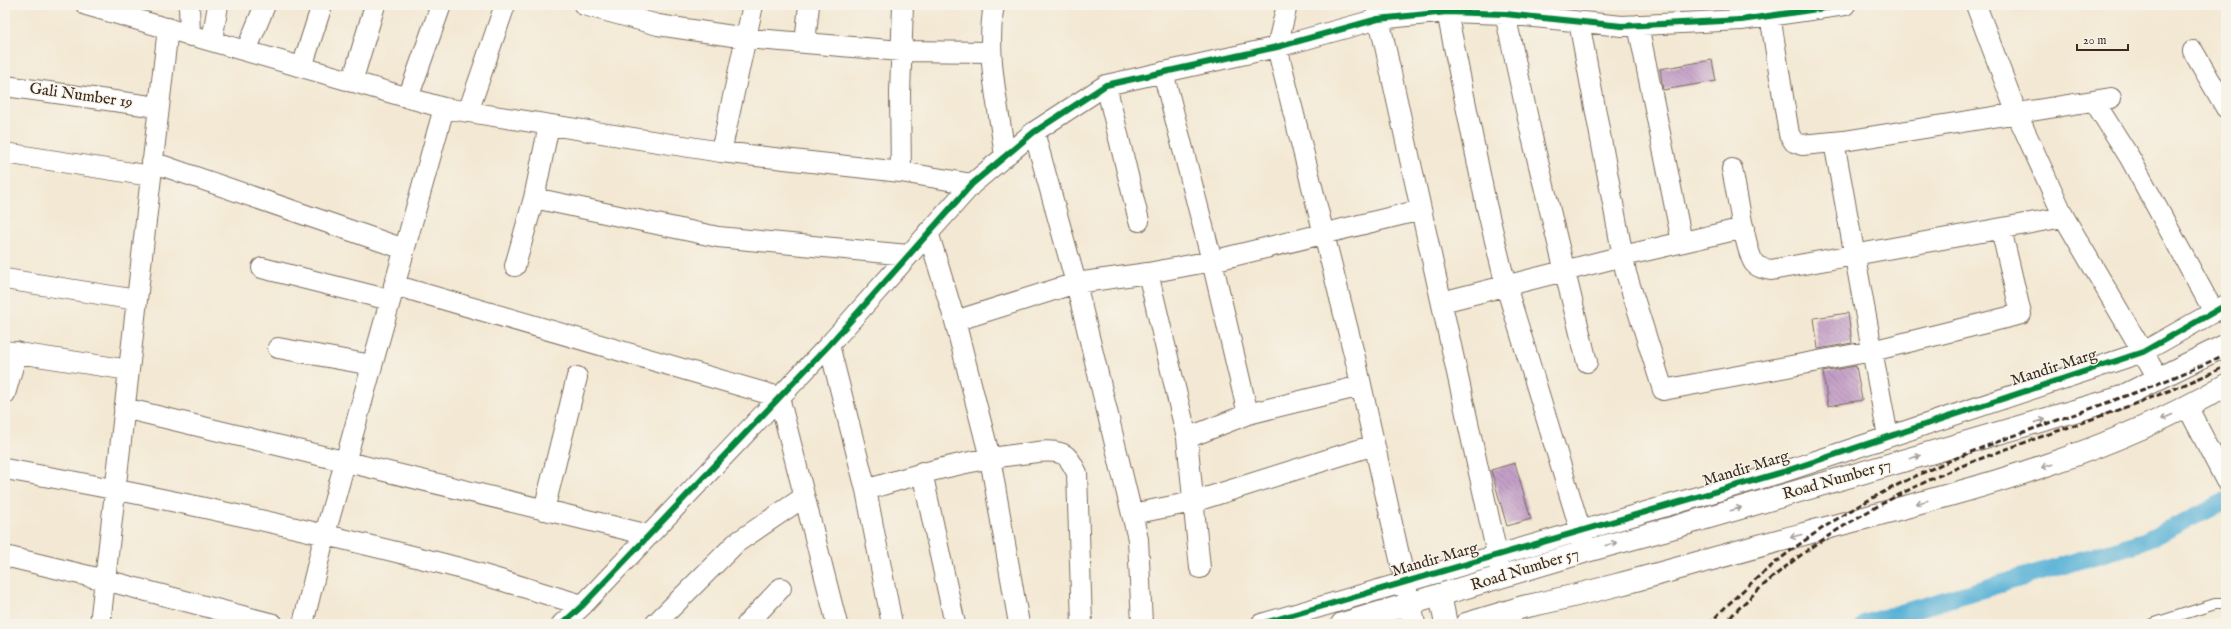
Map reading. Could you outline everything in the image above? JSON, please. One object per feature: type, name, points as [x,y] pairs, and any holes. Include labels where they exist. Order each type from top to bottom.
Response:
[{"type":"main road","name":"Road Number 57","points":[[1342,624],[1412,614],[1440,596],[1587,551],[2119,398],[2226,345]]},
{"type":"main road","points":[[1466,624],[1521,616],[1915,505],[2051,465],[2104,445],[2188,408],[2226,385]]},
{"type":"main road","points":[[1440,596],[1446,624]]},
{"type":"street","points":[[86,5],[139,13],[168,28],[190,36],[444,108],[721,152],[901,172],[972,184]]},
{"type":"street","points":[[190,5],[190,36]]},
{"type":"street","points":[[212,41],[218,5]]},
{"type":"street","points":[[246,51],[265,5]]},
{"type":"street","points":[[302,67],[322,5]]},
{"type":"street","points":[[352,82],[375,5]]},
{"type":"street","points":[[408,98],[441,5]]},
{"type":"street","points":[[468,112],[505,5]]},
{"type":"street","points":[[584,5],[658,25],[746,38],[901,52],[991,52]]},
{"type":"street","points":[[721,152],[753,5]]},
{"type":"street","points":[[805,43],[809,5]]},
{"type":"street","points":[[901,172],[901,52],[903,5]]},
{"type":"street","points":[[994,5],[991,32],[991,52],[1005,157]]},
{"type":"street","points":[[562,624],[583,605],[829,345],[972,184],[1034,132],[1106,85],[1277,47],[1377,12],[1505,14],[1622,26],[1741,20],[1845,5]]},
{"type":"street","points":[[1976,5],[2017,114],[2064,217],[2158,378]]},
{"type":"street","points":[[1281,6],[1277,47],[1361,386],[1412,614]]},
{"type":"street","points":[[1377,12],[1502,577]]},
{"type":"street","points":[[1447,12],[1486,204],[1506,286],[1587,551]]},
{"type":"street","points":[[1505,14],[1587,362]]},
{"type":"street","points":[[1770,16],[1789,134],[1794,142],[1802,145],[1834,142],[2017,114],[2102,99],[2130,158],[2220,308]]},
{"type":"street","points":[[1579,22],[1626,273],[1663,390],[1872,351],[2021,314],[2001,229]]},
{"type":"street","points":[[1638,25],[1682,242]]},
{"type":"street","points":[[100,624],[168,28]]},
{"type":"street","points":[[2193,51],[2226,108]]},
{"type":"street","points":[[1163,72],[1212,261],[1248,414]]},
{"type":"street","points":[[1106,85],[1139,221]]},
{"type":"street","name":"Gali Number 19","points":[[5,86],[158,107]]},
{"type":"street","points":[[303,624],[325,534],[444,108]]},
{"type":"street","points":[[516,266],[534,198],[549,125]]},
{"type":"street","points":[[1034,132],[1076,283],[1138,539],[1142,624]]},
{"type":"street","points":[[1834,142],[1888,437]]},
{"type":"street","points":[[5,152],[152,169],[404,249]]},
{"type":"street","points":[[1732,169],[1744,228],[1753,262],[1759,267],[1771,270],[2064,217]]},
{"type":"street","points":[[534,198],[718,237],[908,255]]},
{"type":"street","points":[[955,322],[1076,283],[1148,273],[1212,261],[1421,210]]},
{"type":"street","points":[[1442,302],[1565,272],[1623,256],[1744,228]]},
{"type":"street","points":[[928,232],[955,322],[990,458],[1020,624]]},
{"type":"street","points":[[262,268],[392,293],[779,397]]},
{"type":"street","points":[[1148,273],[1187,438],[1200,568]]},
{"type":"street","points":[[5,279],[137,300]]},
{"type":"street","name":"Mandir Marg","points":[[1261,624],[1775,474],[1888,437],[2143,352],[2220,308]]},
{"type":"street","points":[[829,345],[866,490],[892,624]]},
{"type":"street","points":[[278,348],[372,365]]},
{"type":"street","points":[[5,394],[11,352],[129,370]]},
{"type":"street","points":[[544,510],[577,378]]},
{"type":"street","points":[[1187,438],[1248,414],[1361,386]]},
{"type":"street","points":[[779,397],[837,624]]},
{"type":"street","points":[[124,408],[345,463],[649,535]]},
{"type":"street","points":[[2188,408],[2204,441],[2226,480]]},
{"type":"street","points":[[1132,514],[1193,502],[1374,445]]},
{"type":"street","points":[[866,490],[922,472],[990,458],[1050,451],[1062,453],[1071,461],[1077,473],[1082,624]]},
{"type":"street","points":[[5,469],[115,488],[325,534],[445,564],[583,605]]},
{"type":"street","points":[[922,472],[955,624]]},
{"type":"street","points":[[662,621],[736,543],[804,497]]},
{"type":"street","points":[[5,556],[105,580],[273,624]]},
{"type":"street","points":[[747,624],[781,588]]},
{"type":"lane","points":[[2152,624],[2215,604],[2226,604]]},
{"type":"building","points":[[1712,60],[1716,81],[1663,90],[1660,69]]},
{"type":"building","points":[[1848,313],[1852,343],[1818,349],[1814,318]]},
{"type":"building","points":[[1856,366],[1862,400],[1828,406],[1823,372]]},
{"type":"building","points":[[1515,463],[1531,519],[1507,526],[1491,470]]},
{"type":"waterway","points":[[1864,624],[2142,542],[2226,501]]},
{"type":"railway","points":[[1709,624],[1735,598],[1790,551],[1849,511],[1913,477],[1981,448],[2157,384],[2226,354]]},
{"type":"railway","points":[[1724,624],[1748,599],[1801,555],[1859,517],[1921,484],[1952,470],[2020,444],[2159,395],[2226,366]]},
{"type":"cycle path","points":[[562,624],[583,605],[829,345],[972,184],[1034,132],[1106,85],[1277,47],[1378,19],[1447,12],[1505,14],[1622,26],[1741,20],[1845,5]]},
{"type":"cycle path","points":[[1261,624],[1783,472],[2143,352],[2226,305]]}]
